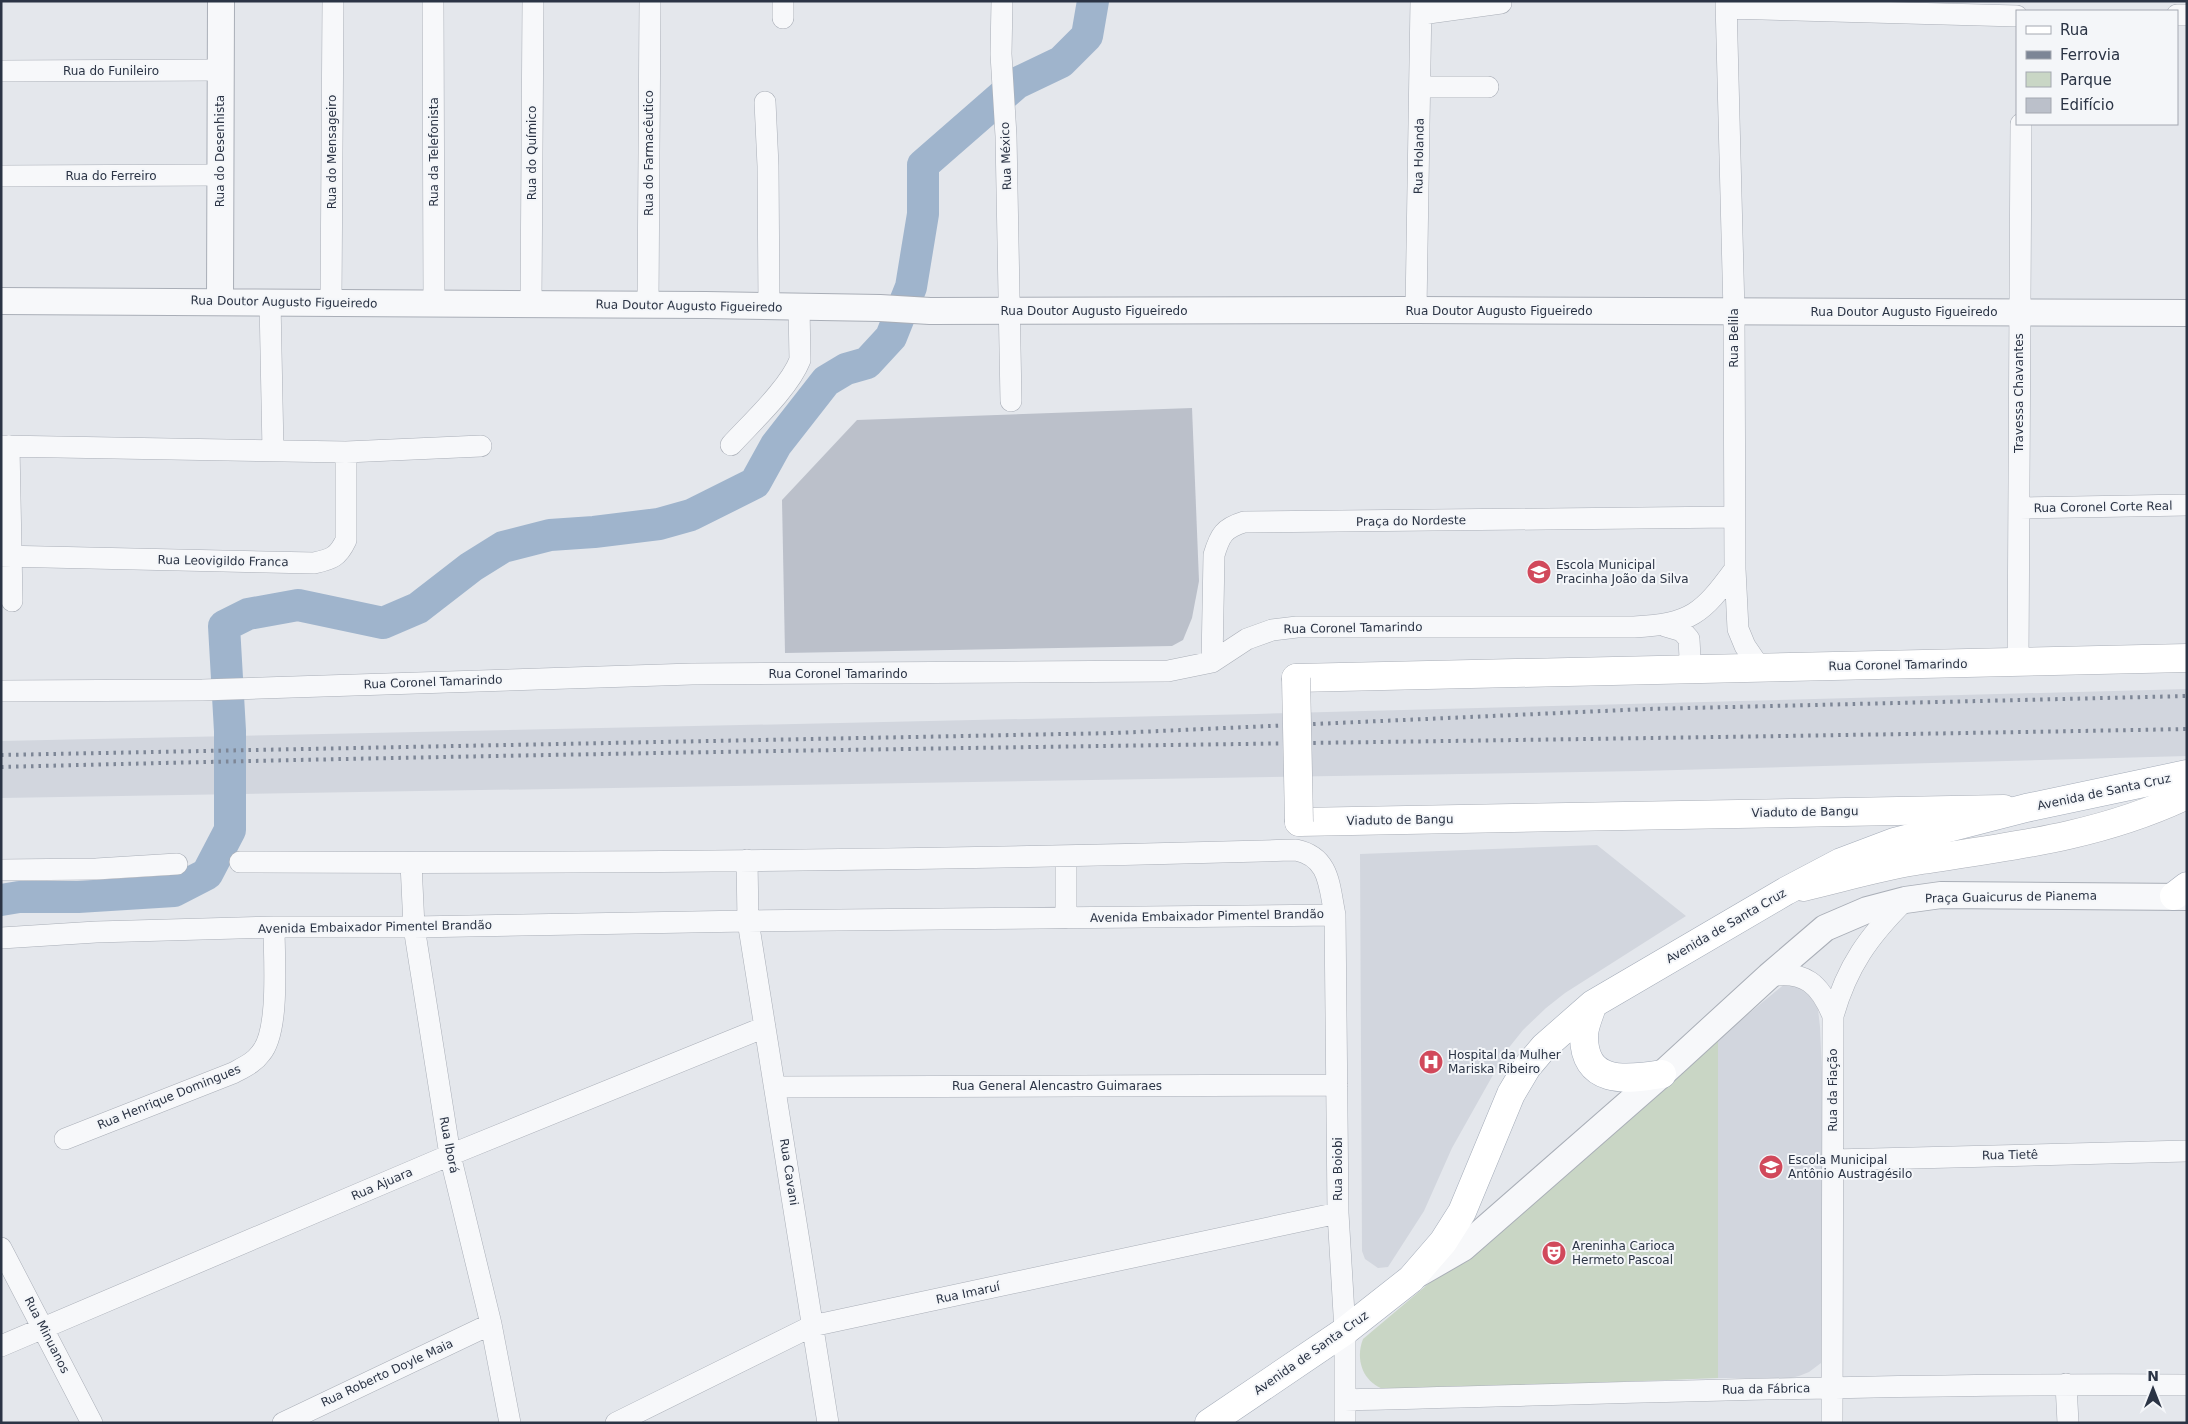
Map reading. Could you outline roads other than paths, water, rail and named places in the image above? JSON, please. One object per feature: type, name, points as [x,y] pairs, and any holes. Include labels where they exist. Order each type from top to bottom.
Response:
[{"type":"main road","name":"Rua Coronel Tamarindo","points":[[1676,669],[2187,658]]},
{"type":"main road","name":"Viaduto de Bangu","points":[[1676,669],[1296,678],[1299,822],[2026,808]]},
{"type":"main road","name":"Avenida de Santa Cruz","points":[[1209,1423],[1345,1331],[1410,1279],[1442,1242],[1462,1212],[1511,1094],[1527,1067],[1544,1047],[1593,1004],[1786,891],[1841,862],[1894,842],[2026,808],[2187,774]]},
{"type":"main road","points":[[1786,891],[1920,860],[1993,851],[2057,838],[2120,822],[2187,795]]},
{"type":"main road","points":[[1593,1004],[1584,1032],[1586,1053],[1593,1066],[1606,1075],[1622,1078],[1662,1074]]},
{"type":"street","name":"Rua do Desenhista","points":[[220,301],[221,1]]},
{"type":"street","name":"Rua do Mensageiro","points":[[331,302],[332,1]]},
{"type":"street","name":"Rua da Telefonista","points":[[433,1],[434,303]]},
{"type":"street","name":"Rua do Químico","points":[[531,304],[533,1]]},
{"type":"street","name":"Rua do Farmacêutico","points":[[648,305],[650,1]]},
{"type":"street","name":"Rua México","points":[[1002,1],[1001,54],[1006,136],[1011,401]]},
{"type":"street","points":[[1421,7],[1501,3]]},
{"type":"street","points":[[1727,5],[2016,16]]},
{"type":"street","name":"Rua Belila","points":[[1727,5],[1734,312],[1735,569],[1738,629],[1744,646],[1760,668]]},
{"type":"street","name":"Rua Holanda","points":[[1416,310],[1421,7]]},
{"type":"street","name":"Rua do Funileiro","points":[[1,71],[221,70]]},
{"type":"street","points":[[1420,88],[1488,87]]},
{"type":"street","points":[[765,102],[768,166],[769,306]]},
{"type":"street","name":"Travessa Chavantes","points":[[2018,663],[2021,125]]},
{"type":"street","name":"Rua do Ferreiro","points":[[1,176],[220,175]]},
{"type":"street","name":"Rua Doutor Augusto Figueiredo","points":[[1,301],[270,301],[769,306],[930,311],[1416,310],[2187,313]]},
{"type":"street","points":[[270,301],[272,451]]},
{"type":"street","points":[[731,445],[776,396],[797,367],[800,360],[799,307]]},
{"type":"street","points":[[12,602],[6,556],[5,446],[346,452],[481,446]]},
{"type":"street","name":"Rua Leovigildo Franca","points":[[6,556],[314,563],[329,560],[340,552],[346,540],[346,452]]},
{"type":"street","name":"Rua Coronel Corte Real","points":[[2020,508],[2187,505]]},
{"type":"street","name":"Praça do Nordeste","points":[[1212,662],[1214,555],[1218,540],[1229,527],[1244,522],[1734,517]]},
{"type":"street","name":"Rua Coronel Tamarindo","points":[[1,691],[202,690],[692,674],[1168,671],[1212,662],[1247,639],[1272,630],[1297,627],[1665,626],[1686,619],[1702,609],[1717,594],[1735,569]]},
{"type":"street","name":"Rua Coronel Tamarindo","points":[[1665,626],[1682,631],[1689,639],[1690,658],[1686,665],[1676,669]]},
{"type":"street","name":"Avenida Embaixador Pimentel Brandão","points":[[1,938],[96,932],[274,927],[414,927],[748,921],[1335,915],[1326,873],[1320,862],[1308,852],[1296,850],[1066,856],[748,860],[411,863],[240,862]]},
{"type":"street","points":[[1066,856],[1066,918]]},
{"type":"street","points":[[748,860],[748,921]]},
{"type":"street","name":"Rua Iborá","points":[[411,863],[414,927],[450,1155],[491,1324],[510,1423]]},
{"type":"street","points":[[1,870],[96,870],[177,864]]},
{"type":"street","name":"Praça Guaicurus de Pianema","points":[[1769,976],[1826,928],[1866,910],[1905,900],[1941,896],[2182,893]]},
{"type":"street","name":"Rua da Fiação","points":[[1832,1423],[1833,1016],[1840,990],[1866,942],[1905,900]]},
{"type":"street","name":"Rua Boiobi","points":[[1335,915],[1338,1213],[1345,1331],[1345,1423]]},
{"type":"street","name":"Rua Cavani","points":[[748,921],[776,1087],[828,1423]]},
{"type":"street","name":"Rua Henrique Domingues","points":[[66,1139],[233,1073],[250,1064],[262,1052],[270,1038],[273,1020],[274,927]]},
{"type":"street","points":[[1769,976],[1784,973],[1800,976],[1816,986],[1826,998],[1833,1016]]},
{"type":"street","name":"Avenida de Santa Cruz","points":[[1410,1279],[1463,1248],[1662,1074],[1769,976]]},
{"type":"street","name":"Rua Ajuara","points":[[1,1346],[450,1155],[765,1026]]},
{"type":"street","name":"Rua General Alencastro Guimaraes","points":[[776,1087],[1338,1085]]},
{"type":"street","name":"Rua Tietê","points":[[1833,1160],[2187,1151]]},
{"type":"street","name":"Rua Imaruí","points":[[616,1423],[812,1326],[1338,1213]]},
{"type":"street","name":"Rua Minuanos","points":[[1,1248],[92,1423]]},
{"type":"street","name":"Rua Roberto Doyle Maia","points":[[283,1423],[491,1324]]},
{"type":"street","points":[[2066,1384],[2068,1423]]},
{"type":"street","name":"Rua da Fábrica","points":[[1345,1400],[1831,1387],[2066,1384],[2187,1385]]},
{"type":"waterway","points":[[1,900],[19,897],[78,897],[174,891],[207,874],[230,830],[230,731],[224,626],[248,614],[298,605],[383,623],[418,608],[471,567],[503,547],[550,535],[659,524],[691,515],[755,483],[776,445],[826,381],[846,369],[867,363],[891,337],[911,287],[923,214],[923,165],[1017,83],[1061,62],[1087,36],[1093,1]]},
{"type":"railway","points":[[1,755],[1115,733],[1647,709],[2187,696]]},
{"type":"railway","points":[[1,767],[821,750],[2187,729]]},
{"type":"place","name":"Escola Municipal Pracinha João da Silva","points":[[1539,572]]},
{"type":"place","name":"Hospital da Mulher Mariska Ribeiro","points":[[1431,1062]]},
{"type":"place","name":"Escola Municipal Antônio Austragésilo","points":[[1771,1167]]},
{"type":"place","name":"Areninha Carioca Hermeto Pascoal","points":[[1554,1253]]}]
